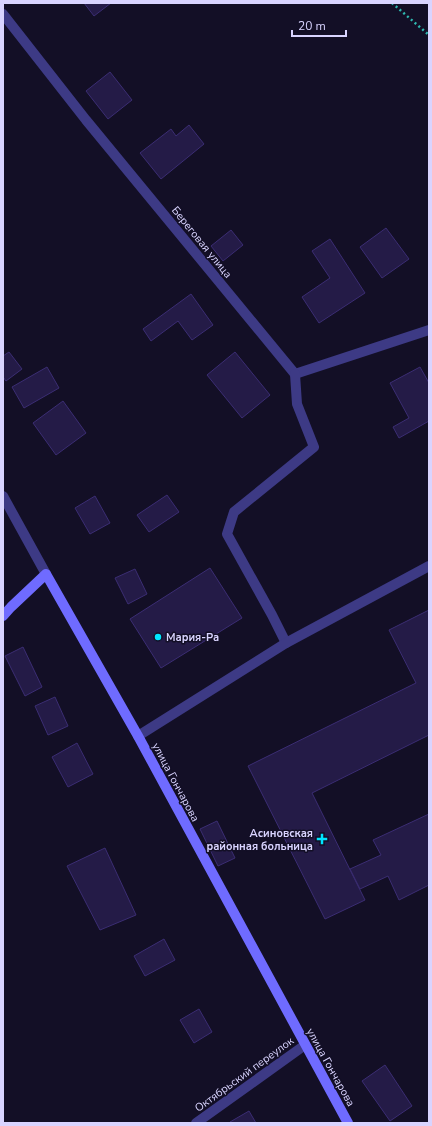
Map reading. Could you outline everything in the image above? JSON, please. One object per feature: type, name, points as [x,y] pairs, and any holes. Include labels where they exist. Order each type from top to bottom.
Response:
[{"type":"street","name":"Береговая улица","points":[[3,14],[91,126],[294,374]]},
{"type":"street","points":[[286,643],[272,615],[226,534],[234,512],[314,447],[297,404],[294,374],[429,330]]},
{"type":"street","name":"улица Гончарова","points":[[3,496],[138,736],[348,1123]]},
{"type":"street","points":[[138,736],[286,643],[429,566]]},
{"type":"street","points":[[3,616],[10,607],[46,574]]},
{"type":"street","name":"Октябрьский переулок","points":[[196,1123],[305,1045]]},
{"type":"path","points":[[392,3],[429,35]]},
{"type":"building","points":[[84,3],[111,3],[94,16]]},
{"type":"building","points":[[110,72],[132,100],[108,119],[86,91]]},
{"type":"building","points":[[189,125],[204,144],[161,179],[140,153],[171,129],[176,136]]},
{"type":"building","points":[[386,228],[409,259],[382,278],[360,247]]},
{"type":"building","points":[[231,230],[243,245],[223,261],[211,246]]},
{"type":"building","points":[[330,239],[365,293],[319,323],[302,297],[330,278],[312,251]]},
{"type":"building","points":[[191,294],[213,325],[192,340],[178,321],[151,341],[143,329]]},
{"type":"building","points":[[9,352],[22,369],[6,381],[3,377],[3,356]]},
{"type":"building","points":[[235,352],[270,395],[242,418],[207,375]]},
{"type":"building","points":[[47,367],[59,388],[24,408],[12,387]]},
{"type":"building","points":[[420,367],[429,383],[429,421],[399,438],[393,427],[409,418],[390,383]]},
{"type":"building","points":[[63,401],[86,433],[56,455],[33,423]]},
{"type":"building","points":[[167,495],[179,512],[149,532],[137,515]]},
{"type":"building","points":[[95,496],[110,523],[90,534],[75,508]]},
{"type":"building","points":[[210,568],[242,618],[161,668],[130,619]]},
{"type":"building","points":[[135,569],[147,594],[128,604],[115,578]]},
{"type":"building","points":[[429,610],[429,735],[312,793],[365,900],[325,919],[248,766],[416,683],[389,630]]},
{"type":"building","points":[[23,647],[42,687],[25,696],[5,656]]},
{"type":"building","points":[[55,697],[68,726],[48,735],[35,706]]},
{"type":"building","points":[[77,743],[93,774],[68,787],[52,757]]},
{"type":"building","points":[[429,814],[429,885],[399,900],[388,876],[360,889],[350,869],[381,855],[373,840]]},
{"type":"building","points":[[217,821],[235,858],[218,866],[200,829]]},
{"type":"building","points":[[105,848],[136,915],[100,930],[67,866]]},
{"type":"building","points":[[164,939],[175,960],[145,976],[134,956]]},
{"type":"building","points":[[199,1009],[212,1032],[194,1043],[180,1020]]},
{"type":"building","points":[[385,1065],[412,1106],[390,1121],[362,1081]]},
{"type":"building","points":[[249,1111],[256,1123],[230,1122]]},
{"type":"place","name":"Мария-Ра","points":[[158,637]]},
{"type":"place","name":"Асиновская районная больница","points":[[322,839]]}]
